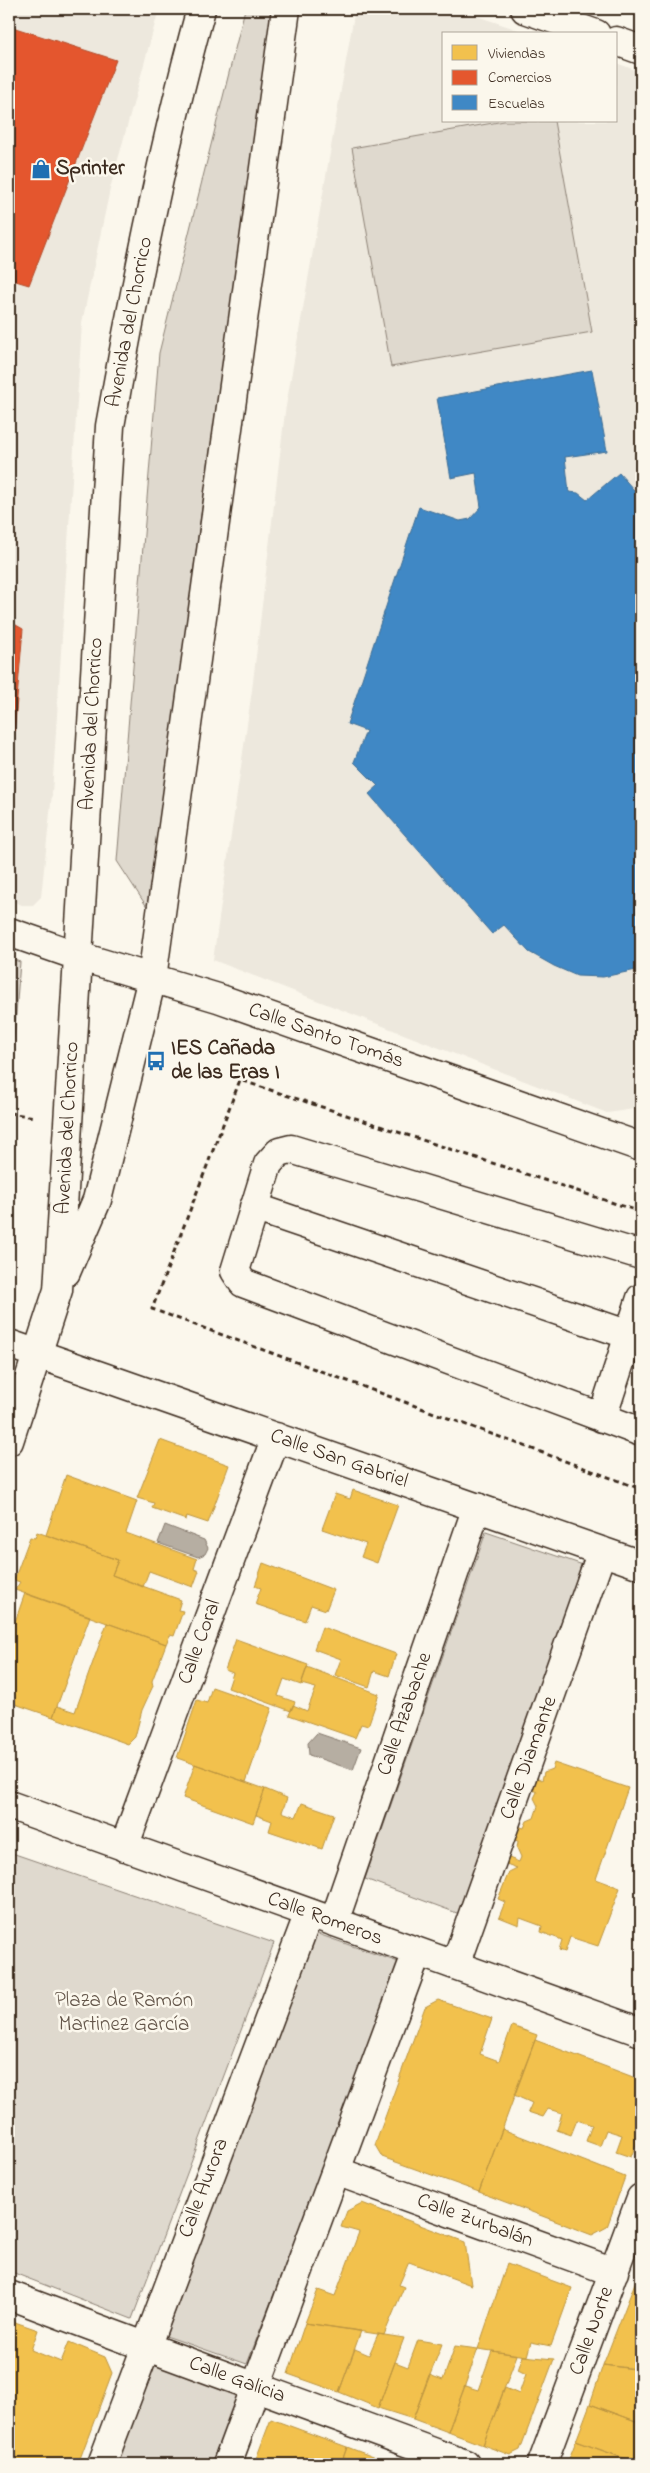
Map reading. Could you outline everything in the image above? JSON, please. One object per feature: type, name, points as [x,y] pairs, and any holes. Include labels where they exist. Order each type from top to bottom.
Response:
[{"type":"street","name":"Avenida del Chorrico","points":[[9,1441],[58,1290],[110,426],[132,300],[178,93],[201,9]]},
{"type":"street","points":[[58,1290],[97,1200],[152,978],[286,9]]},
{"type":"street","points":[[525,9],[590,32]]},
{"type":"street","points":[[618,42],[641,50]]},
{"type":"street","name":"Calle Santo Tomás","points":[[9,932],[78,956],[218,998],[641,1147]]},
{"type":"street","points":[[641,1255],[291,1149],[279,1152],[268,1164],[235,1271],[243,1283],[641,1432]]},
{"type":"street","points":[[254,1207],[635,1337]]},
{"type":"street","points":[[602,1418],[635,1337],[641,1298]]},
{"type":"street","name":"Calle San Gabriel","points":[[9,1344],[641,1565]]},
{"type":"street","name":"Calle Coral","points":[[124,1847],[276,1437]]},
{"type":"street","name":"Calle Azabache","points":[[321,1917],[477,1507]]},
{"type":"street","name":"Calle Diamante","points":[[456,1966],[602,1551]]},
{"type":"street","name":"Calle Romeros","points":[[9,1806],[641,2032]]},
{"type":"street","name":"Calle Aurora","points":[[102,2464],[144,2347],[321,1917]]},
{"type":"street","points":[[227,2464],[417,1952]]},
{"type":"street","name":"Calle Zurbalán","points":[[336,2171],[614,2272]]},
{"type":"street","name":"Calle Norte","points":[[542,2464],[641,2198]]},
{"type":"street","name":"Calle Galicia","points":[[9,2295],[144,2347],[256,2386],[465,2464]]},
{"type":"shaded area","points":[[9,9],[159,9],[110,189],[82,323],[52,794],[41,897],[33,905],[22,905],[9,900]]},
{"type":"shaded area","points":[[355,9],[456,9],[524,32],[442,32],[442,122],[618,122],[618,64],[641,72],[641,1108],[607,1113],[213,960],[252,690],[285,412]]},
{"type":"shaded area","points":[[165,1525],[204,1540],[208,1548],[205,1554],[198,1557],[158,1543]]},
{"type":"shaded area","points":[[317,1733],[361,1748],[353,1770],[309,1755],[308,1743]]},
{"type":"green space","points":[[245,9],[273,9],[199,529],[149,910],[117,861],[159,353]]},
{"type":"green space","points":[[498,122],[554,122],[592,332],[391,367],[352,148]]},
{"type":"green space","points":[[9,958],[20,962],[9,1104]]},
{"type":"green space","points":[[486,1532],[589,1567],[465,1916],[365,1879]]},
{"type":"green space","name":"Plaza de Ramón Martinez García","points":[[9,1852],[274,1943],[132,2319],[9,2271]]},
{"type":"green space","points":[[315,1933],[401,1963],[247,2364],[166,2336]]},
{"type":"green space","points":[[154,2362],[242,2395],[215,2464],[116,2464]]},
{"type":"building: Viviendas","points":[[160,1440],[229,1465],[208,1523],[187,1516],[186,1520],[152,1508],[154,1503],[137,1498]]},
{"type":"building: Viviendas","points":[[66,1475],[137,1501],[126,1533],[197,1559],[194,1569],[199,1571],[193,1587],[149,1571],[143,1587],[112,1575],[118,1560],[46,1535]]},
{"type":"building: Viviendas","points":[[353,1490],[398,1505],[377,1563],[361,1557],[366,1544],[322,1529],[335,1494],[350,1499]]},
{"type":"building: Viviendas","points":[[37,1532],[118,1560],[112,1575],[181,1600],[178,1610],[183,1611],[174,1636],[170,1635],[166,1644],[15,1590],[20,1582],[14,1580],[30,1537],[35,1538]]},
{"type":"building: Viviendas","points":[[263,1563],[334,1590],[326,1610],[311,1605],[305,1621],[255,1604],[261,1588],[255,1586]]},
{"type":"building: Viviendas","points":[[25,1593],[90,1616],[53,1717],[9,1702],[9,1639]]},
{"type":"building: Viviendas","points":[[107,1623],[166,1644],[152,1681],[153,1686],[142,1710],[135,1737],[128,1744],[53,1717],[57,1706],[75,1712]]},
{"type":"building: Viviendas","points":[[322,1627],[396,1654],[389,1676],[374,1671],[369,1687],[335,1675],[341,1659],[314,1649]]},
{"type":"building: Viviendas","points":[[236,1639],[308,1665],[301,1685],[284,1679],[278,1696],[295,1702],[291,1711],[228,1688],[233,1673],[225,1670]]},
{"type":"building: Viviendas","points":[[307,1667],[379,1694],[368,1726],[361,1724],[355,1738],[289,1715],[293,1705],[307,1711],[316,1688],[301,1684]]},
{"type":"building: Viviendas","points":[[212,1687],[272,1708],[246,1782],[177,1758],[197,1700],[207,1703]]},
{"type":"building: Viviendas","points":[[554,1763],[628,1788],[596,1879],[620,1888],[598,1946],[570,1937],[565,1952],[559,1950],[562,1940],[541,1932],[542,1926],[520,1918],[519,1925],[499,1917],[505,1902],[498,1899],[509,1872],[517,1868],[501,1862],[504,1856],[519,1862],[521,1857],[517,1848],[518,1841],[510,1838],[514,1825],[524,1828],[527,1821],[534,1818],[538,1806],[534,1798],[537,1792],[528,1788],[532,1775],[542,1780],[544,1772],[552,1769]]},
{"type":"building: Viviendas","points":[[195,1764],[265,1789],[253,1823],[183,1798]]},
{"type":"building: Viviendas","points":[[265,1789],[287,1798],[282,1812],[296,1817],[302,1803],[334,1814],[322,1849],[269,1831],[272,1821],[256,1815]]},
{"type":"building: Viviendas","points":[[438,2000],[492,2019],[480,2054],[499,2061],[512,2026],[537,2035],[479,2192],[382,2157],[375,2145],[425,2007]]},
{"type":"building: Viviendas","points":[[535,2040],[641,2080],[641,2131],[631,2157],[616,2152],[622,2135],[606,2130],[600,2146],[586,2141],[592,2125],[577,2120],[571,2135],[557,2130],[562,2113],[548,2109],[543,2117],[528,2112],[532,2103],[514,2095]]},
{"type":"building: Viviendas","points":[[502,2129],[625,2177],[607,2227],[592,2235],[479,2192]]},
{"type":"building: Viviendas","points":[[362,2203],[465,2242],[471,2285],[409,2262],[399,2285],[404,2287],[384,2335],[305,2323],[318,2290],[335,2296],[359,2232],[341,2227],[347,2211]]},
{"type":"building: Viviendas","points":[[507,2264],[572,2288],[551,2346],[531,2342],[527,2356],[478,2349]]},
{"type":"building: Viviendas","points":[[640,2270],[641,2363],[639,2369],[603,2365]]},
{"type":"building: Viviendas","points":[[9,2320],[38,2330],[31,2350],[61,2362],[69,2342],[105,2357],[112,2373],[78,2464],[9,2464]]},
{"type":"building: Viviendas","points":[[305,2323],[361,2331],[339,2392],[288,2374]]},
{"type":"building: Viviendas","points":[[378,2334],[404,2338],[378,2408],[339,2392],[355,2349],[369,2355]]},
{"type":"building: Viviendas","points":[[418,2340],[442,2344],[413,2419],[378,2408],[395,2362],[408,2367]]},
{"type":"building: Viviendas","points":[[455,2346],[478,2349],[448,2432],[413,2419],[429,2375],[443,2380]]},
{"type":"building: Viviendas","points":[[492,2351],[517,2355],[483,2445],[448,2432],[465,2386],[478,2390]]},
{"type":"building: Viviendas","points":[[523,2356],[554,2359],[520,2450],[510,2455],[483,2445],[505,2388],[519,2394],[526,2374],[518,2370]]},
{"type":"building: Viviendas","points":[[603,2365],[641,2370],[641,2423],[590,2404]]},
{"type":"building: Viviendas","points":[[590,2404],[641,2423],[641,2464],[576,2441]]},
{"type":"building: Viviendas","points":[[271,2419],[347,2447],[341,2464],[254,2464]]},
{"type":"building: Viviendas","points":[[576,2441],[628,2460],[626,2464],[567,2464]]},
{"type":"building: Viviendas","points":[[347,2447],[384,2461],[383,2464],[341,2464]]},
{"type":"building: Comercios","name":"Sprinter","points":[[9,26],[116,60],[29,285],[9,279]]},
{"type":"building: Comercios","points":[[9,621],[23,629],[9,792]]},
{"type":"building: Escuelas","points":[[592,370],[607,451],[565,457],[569,492],[578,493],[587,500],[619,473],[641,498],[641,969],[603,977],[577,976],[554,966],[529,952],[504,925],[492,934],[369,794],[378,786],[354,762],[366,731],[347,724],[419,507],[460,521],[470,519],[481,507],[476,473],[451,478],[437,398]]},
{"type":"place","name":"Sprinter","points":[[41,169]]},
{"type":"place","name":"IES Cañada de las Eras I","points":[[156,1061]]}]
